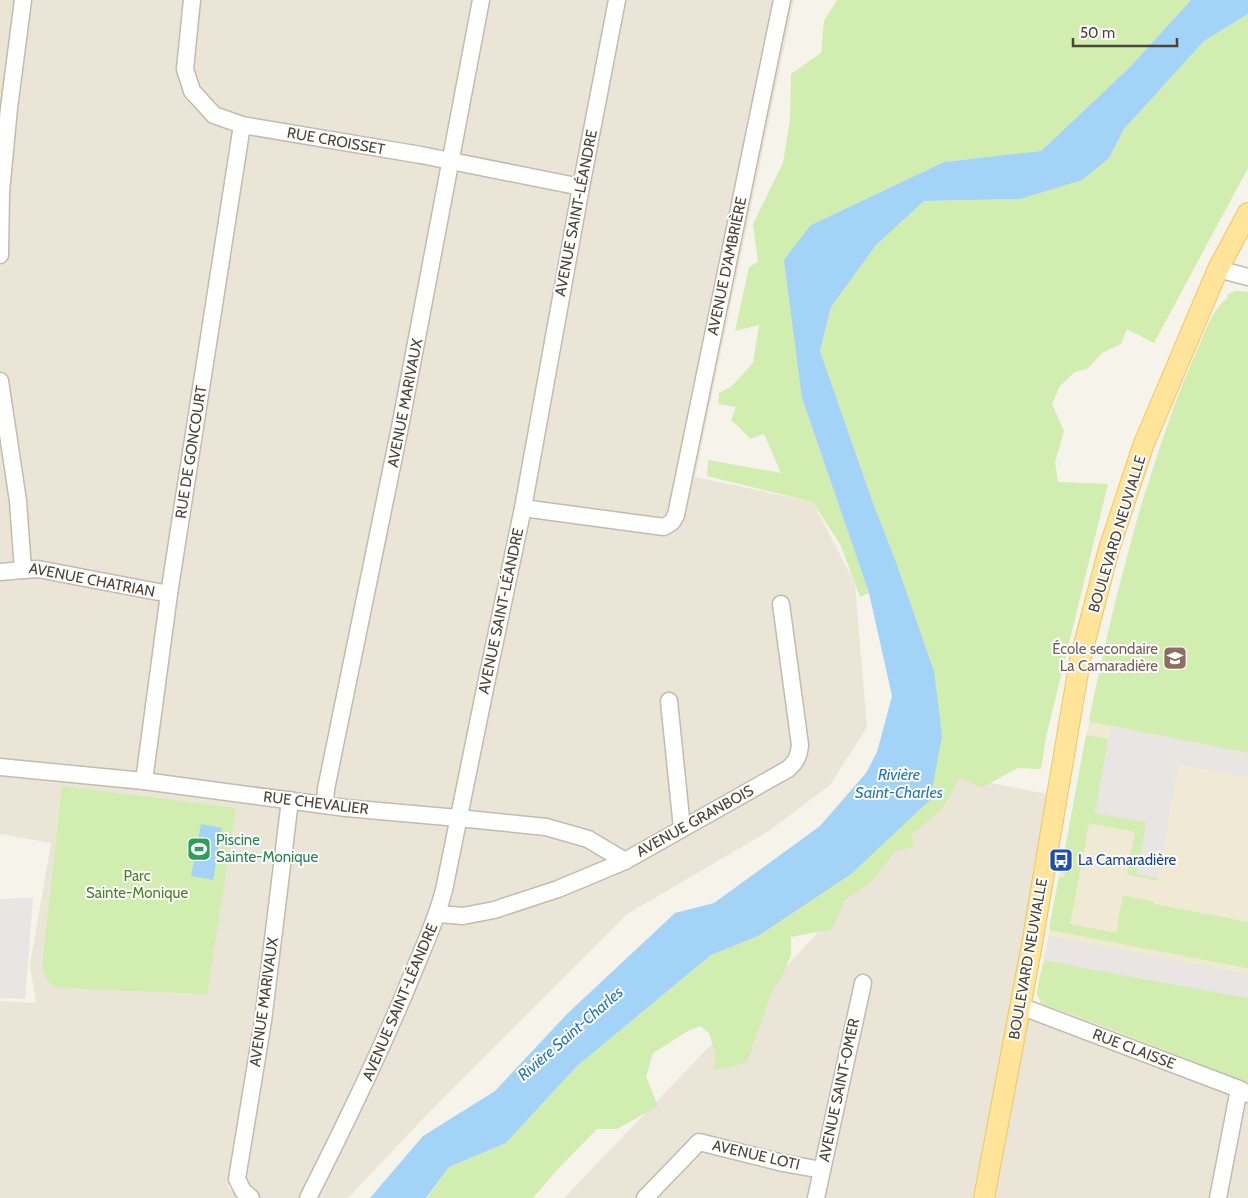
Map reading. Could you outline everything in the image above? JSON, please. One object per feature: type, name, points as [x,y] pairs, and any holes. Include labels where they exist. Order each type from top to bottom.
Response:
[{"type":"main road","name":"BOULEVARD NEUVIALLE","points":[[984,1198],[1020,1006],[1080,660],[1109,548],[1143,446],[1218,269],[1248,213]]},
{"type":"street","points":[[0,255],[1,192],[9,108],[23,0]]},
{"type":"street","name":"RUE CROISSET","points":[[192,0],[185,69],[192,91],[214,115],[242,125],[451,160],[581,187]]},
{"type":"street","name":"AVENUE MARIVAUX","points":[[325,805],[326,789],[402,422],[481,0]]},
{"type":"street","name":"AVENUE SAINT-LÉANDRE","points":[[308,1198],[348,1121],[384,1042],[438,914],[523,508],[617,0]]},
{"type":"street","name":"AVENUE D'AMBRIÈRE","points":[[523,508],[664,527],[672,522],[676,515],[782,0]]},
{"type":"street","name":"RUE DE GONCOURT","points":[[144,781],[169,594],[242,125]]},
{"type":"street","points":[[1218,269],[1248,277]]},
{"type":"street","name":"AVENUE CHATRIAN","points":[[0,389],[18,501],[23,570],[38,570],[169,594]]},
{"type":"street","points":[[0,572],[23,570]]},
{"type":"street","name":"AVENUE GRANBOIS","points":[[438,914],[463,916],[494,910],[558,889],[625,861],[788,769],[795,762],[799,754],[800,745],[781,604]]},
{"type":"street","points":[[669,701],[682,828]]},
{"type":"street","name":"RUE CHEVALIER","points":[[0,766],[144,781],[346,808],[546,828],[588,839],[625,861]]},
{"type":"street","name":"AVENUE MARIVAUX","points":[[251,1198],[243,1191],[237,1179],[262,1021],[290,800]]},
{"type":"street","name":"AVENUE SAINT-OMER","points":[[816,1198],[863,983]]},
{"type":"street","name":"RUE CLAISSE","points":[[1020,1006],[1243,1091]]},
{"type":"street","points":[[1218,1198],[1243,1091]]},
{"type":"street","name":"AVENUE LOTI","points":[[649,1196],[699,1142],[783,1163],[822,1170]]},
{"type":"shaded area","points":[[0,0],[794,0],[695,477],[813,502],[855,584],[867,727],[830,785],[769,831],[627,914],[436,1105],[348,1198],[250,1198],[237,1179],[259,1037],[228,1187],[238,1198],[0,1198],[0,1001],[36,1003],[30,965],[51,843],[0,834]]},
{"type":"shaded area","name":"École secondaire La Camaradière","points":[[1236,291],[1248,292],[1248,1083],[1040,1003],[1041,1000],[1037,994],[1093,702],[1112,614],[1139,511],[1173,407],[1210,320],[1223,301],[1228,298],[1227,294]]},
{"type":"shaded area","points":[[1111,726],[1248,753],[1248,777],[1178,764],[1158,878],[1137,874],[1146,822],[1095,813]]},
{"type":"shaded area","points":[[960,777],[1057,796],[1020,1006],[1248,1094],[1248,1198],[564,1198],[798,954]]},
{"type":"shaded area","points":[[33,898],[25,999],[0,998],[0,899]]},
{"type":"shaded area","points":[[1049,936],[1248,974],[1248,998],[1046,960]]},
{"type":"green space","points":[[837,0],[1191,0],[1129,68],[1041,151],[944,162],[811,225],[802,398],[869,593],[860,597],[841,546],[813,502],[707,476],[708,460],[781,473],[764,434],[750,439],[731,420],[736,407],[718,404],[719,393],[732,386],[753,363],[759,325],[735,331],[749,267],[758,262],[753,224],[783,163],[790,120],[791,74],[821,53],[824,21]]},
{"type":"green space","points":[[1248,14],[1248,168],[1154,343],[1127,329],[1121,344],[1102,353],[1087,369],[1075,372],[1060,386],[1052,404],[1064,431],[1055,462],[1058,482],[1108,484],[1046,737],[1041,769],[1018,768],[981,788],[960,777],[943,808],[912,834],[913,848],[896,850],[873,880],[845,901],[832,929],[791,937],[791,955],[784,972],[771,994],[747,1062],[713,1070],[716,1055],[709,1033],[700,1026],[686,1032],[653,1053],[646,1077],[658,1106],[617,1129],[597,1129],[533,1198],[427,1198],[449,1167],[506,1143],[577,1066],[711,955],[758,936],[934,671],[820,351],[831,307],[876,245],[924,201],[1020,199],[1109,158],[1124,129],[1204,41]]},
{"type":"green space","points":[[1236,291],[1248,292],[1248,753],[1089,720],[1119,589],[1156,459],[1181,388],[1207,326],[1218,307],[1228,298],[1227,294]]},
{"type":"green space","points":[[1086,735],[1108,739],[1095,813],[1147,822],[1137,874],[1158,878],[1157,881],[1127,874],[1135,832],[1089,823],[1070,924],[1116,933],[1123,895],[1154,902],[1154,904],[1248,922],[1248,967],[1050,930],[1059,877],[1064,878],[1067,861],[1063,860]]},
{"type":"green space","name":"Parc Sainte-Monique","points":[[62,786],[236,808],[207,994],[59,988],[48,980],[42,967]]},
{"type":"green space","points":[[1046,960],[1248,998],[1248,1083],[1040,1003],[1041,1000],[1037,994],[1038,985]]},
{"type":"water","name":"Rivière Saint-Charles","points":[[1191,0],[1248,0],[1248,14],[1204,41],[1124,129],[1109,158],[1082,180],[1020,199],[924,201],[876,245],[831,307],[820,351],[934,671],[942,736],[930,800],[851,874],[758,936],[711,955],[577,1066],[506,1143],[449,1167],[426,1198],[370,1198],[423,1136],[495,1091],[568,1013],[675,913],[714,903],[820,826],[866,773],[877,752],[892,696],[869,593],[802,398],[784,260],[811,225],[944,162],[1041,151],[1129,68]]},
{"type":"water","points":[[201,824],[222,828],[213,880],[191,876]]},
{"type":"place","name":"École secondaire La Camaradière","points":[[1175,658]]},
{"type":"place","name":"Piscine Sainte-Monique","points":[[199,849]]},
{"type":"place","name":"La Camaradière","points":[[1061,860]]}]
